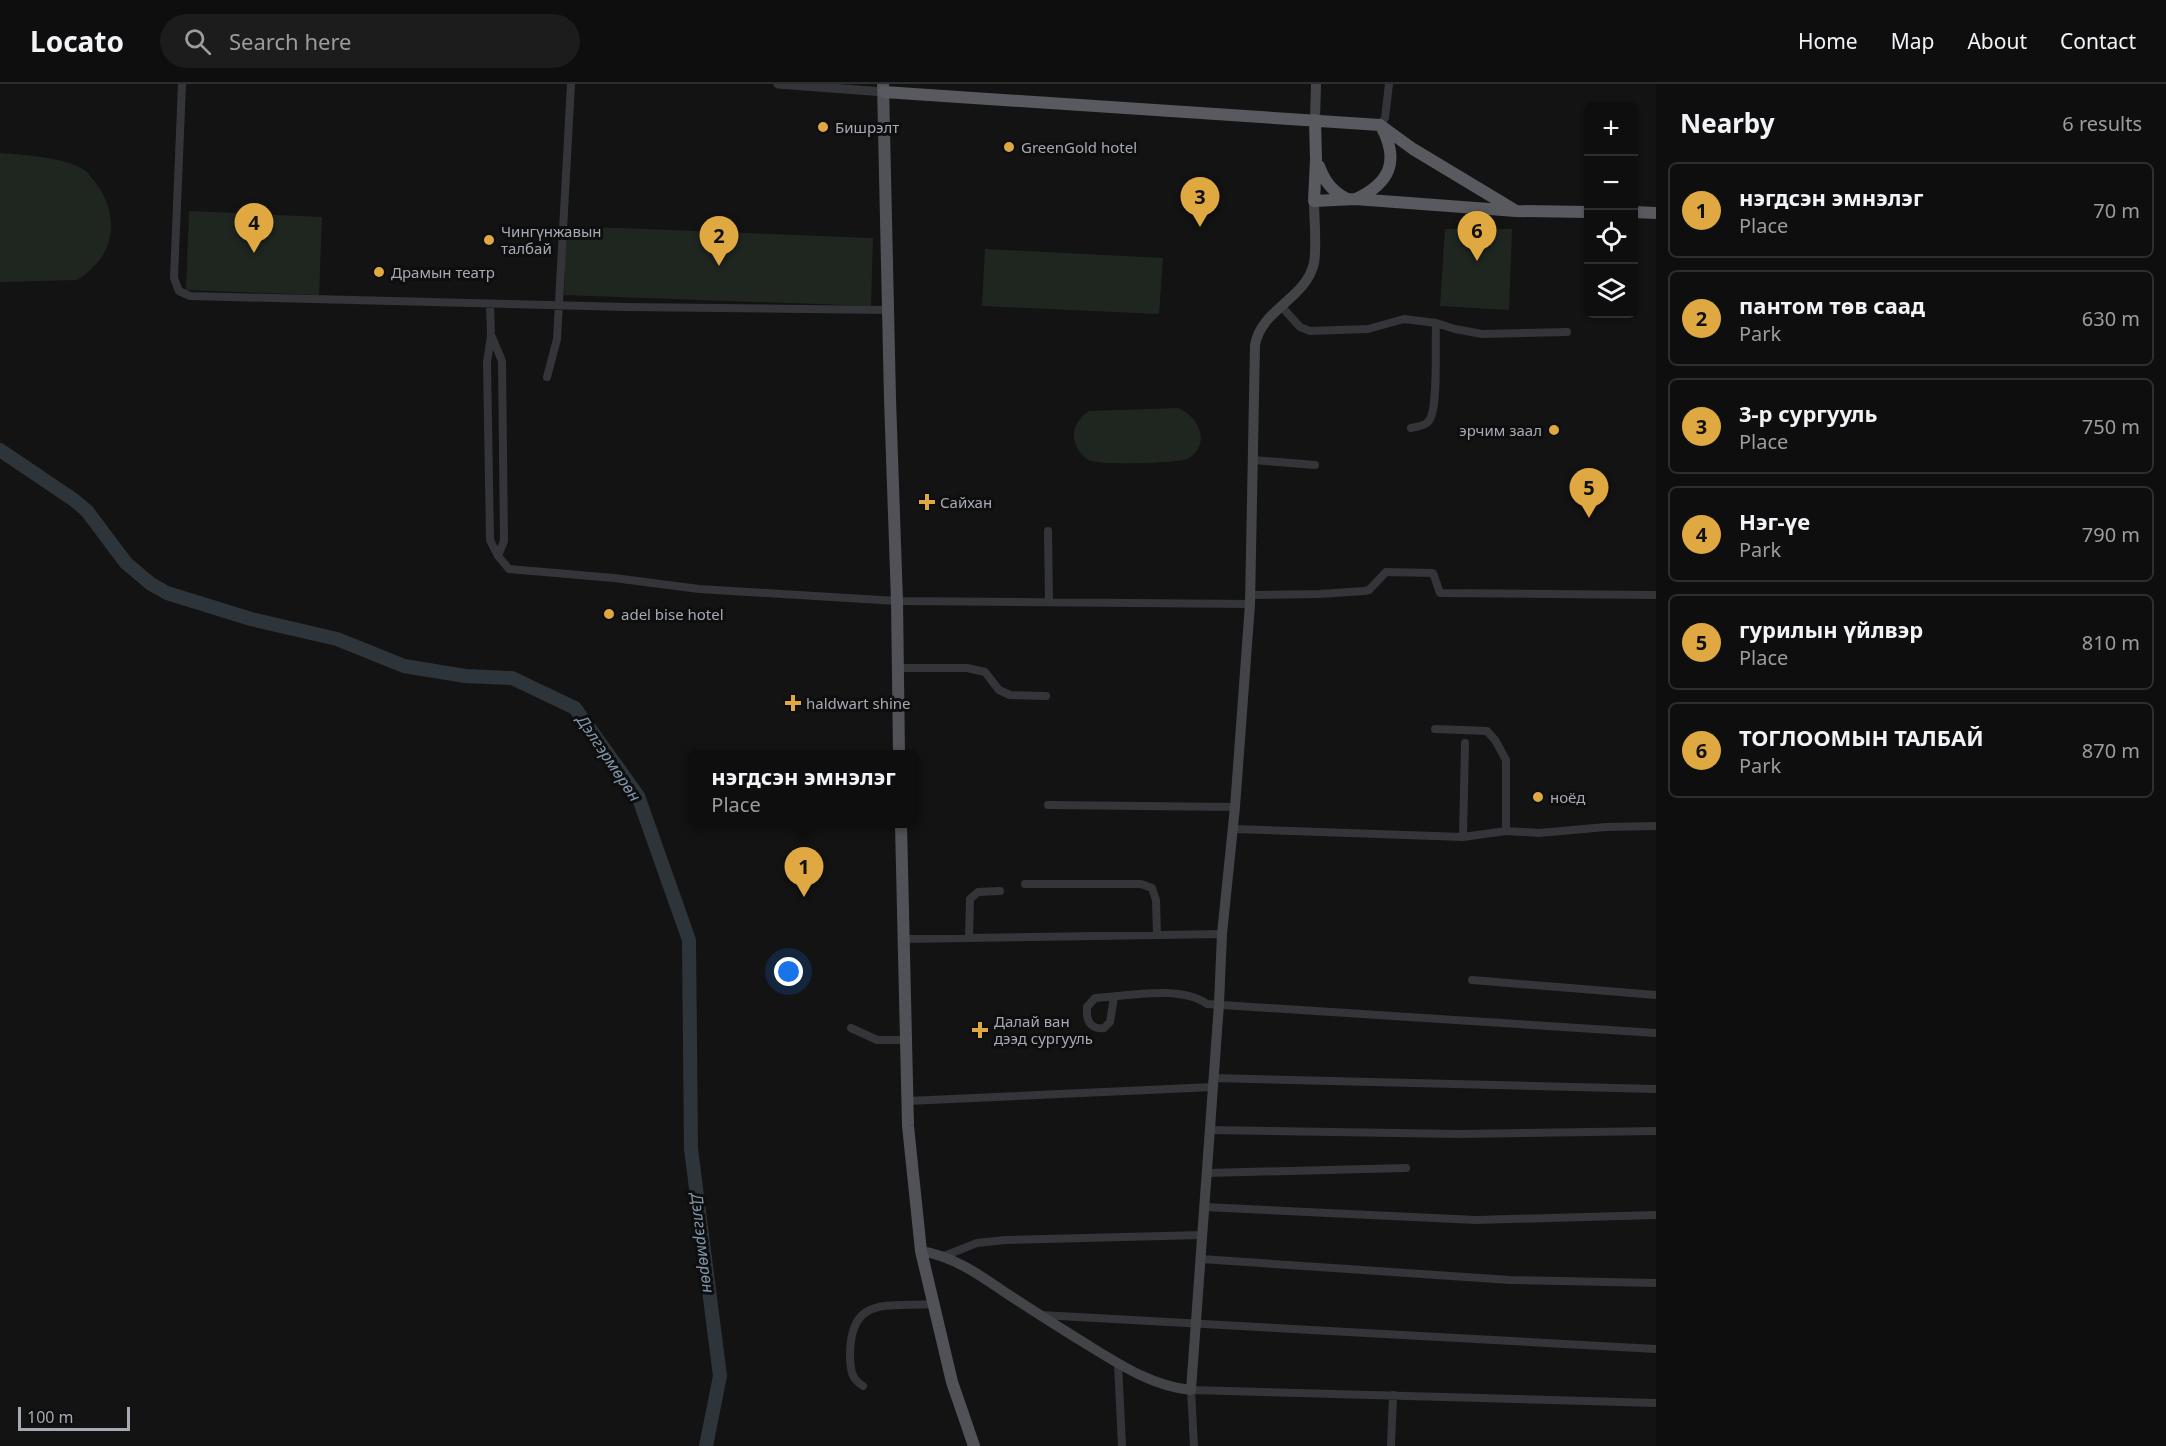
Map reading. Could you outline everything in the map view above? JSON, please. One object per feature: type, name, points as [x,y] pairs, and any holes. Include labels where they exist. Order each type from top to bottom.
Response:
[{"type":"highway","points":[[883,88],[1380,125],[1413,149],[1516,211]]},
{"type":"highway","points":[[1315,120],[1314,201],[1352,199],[1516,211],[1584,212]]},
{"type":"highway","points":[[1316,159],[1323,177],[1336,193],[1352,199],[1372,191],[1383,181],[1388,172],[1389,146],[1380,125]]},
{"type":"highway","points":[[1638,212],[1656,213]]},
{"type":"main road","points":[[1315,120],[1316,84]]},
{"type":"main road","points":[[883,88],[899,750]]},
{"type":"main road","points":[[921,1251],[944,1256],[976,1273],[1118,1364],[1162,1384],[1191,1389],[1222,934],[1233,829],[1251,600],[1255,345],[1261,326],[1302,286],[1314,262],[1314,201]]},
{"type":"main road","points":[[901,828],[908,1126],[921,1251],[952,1382],[974,1446]]},
{"type":"street","points":[[182,84],[174,278],[179,291],[190,296],[559,306],[889,310]]},
{"type":"street","points":[[547,377],[557,339],[571,84]]},
{"type":"street","points":[[778,84],[883,88]]},
{"type":"street","points":[[1380,125],[1385,118],[1389,84]]},
{"type":"street","points":[[490,304],[491,336],[487,362],[490,540],[498,556],[509,569],[614,578],[699,589],[897,601],[1251,600],[1365,591],[1369,590],[1386,572],[1433,573],[1440,593],[1656,595]]},
{"type":"street","points":[[1281,306],[1300,327],[1310,331],[1368,328],[1404,319],[1436,323],[1482,334],[1567,332]]},
{"type":"street","points":[[1412,428],[1425,425],[1431,418],[1434,396],[1436,323]]},
{"type":"street","points":[[491,336],[502,362],[504,541],[498,556]]},
{"type":"street","points":[[1253,460],[1315,465]]},
{"type":"street","points":[[1047,531],[1048,602]]},
{"type":"street","points":[[897,668],[967,668],[985,672],[999,690],[1010,695],[1046,696]]},
{"type":"street","points":[[1435,729],[1487,731],[1495,740],[1506,760],[1506,831]]},
{"type":"street","points":[[1463,837],[1466,743]]},
{"type":"street","points":[[1048,805],[1234,807]]},
{"type":"street","points":[[1233,829],[1463,837],[1506,831],[1539,833],[1606,827],[1656,826]]},
{"type":"street","points":[[1025,884],[1141,884],[1152,888],[1156,900],[1157,935]]},
{"type":"street","points":[[969,938],[970,899],[978,892],[1000,891]]},
{"type":"street","points":[[903,939],[1222,934]]},
{"type":"street","points":[[1472,980],[1656,995]]},
{"type":"street","points":[[1114,997],[1110,1022],[1104,1028],[1098,1029],[1091,1026],[1086,1017],[1087,1007],[1095,998],[1114,997],[1181,994],[1193,996],[1207,1004],[1656,1033]]},
{"type":"street","points":[[851,1028],[877,1040],[906,1040]]},
{"type":"street","points":[[908,1101],[1213,1083],[1656,1089]]},
{"type":"street","points":[[1210,1130],[1459,1134],[1656,1131]]},
{"type":"street","points":[[1207,1173],[1406,1168]]},
{"type":"street","points":[[1204,1207],[1476,1220],[1656,1215]]},
{"type":"street","points":[[944,1256],[977,1243],[1005,1240],[1202,1235]]},
{"type":"street","points":[[1201,1259],[1510,1280],[1656,1283]]},
{"type":"street","points":[[863,1386],[855,1381],[851,1373],[850,1340],[858,1319],[874,1307],[933,1304]]},
{"type":"street","points":[[1040,1315],[1656,1349]]},
{"type":"street","points":[[1118,1364],[1122,1446]]},
{"type":"street","points":[[1194,1446],[1191,1389],[1656,1403]]},
{"type":"street","points":[[1391,1446],[1393,1395]]},
{"type":"shaded area","points":[[0,153],[44,158],[78,166],[86,171],[102,192],[110,214],[110,236],[102,257],[81,277],[76,280],[0,282]]},
{"type":"shaded area","points":[[189,211],[322,217],[319,295],[186,290]]},
{"type":"shaded area","points":[[566,226],[873,238],[871,306],[564,295]]},
{"type":"shaded area","points":[[1445,229],[1512,229],[1509,310],[1440,306]]},
{"type":"shaded area","points":[[985,249],[1163,258],[1159,314],[982,306]]},
{"type":"shaded area","points":[[1178,408],[1192,418],[1200,431],[1199,446],[1188,459],[1138,463],[1096,462],[1080,453],[1076,445],[1074,433],[1076,426],[1089,411]]},
{"type":"waterway","name":"Дэлгэрмөрөн","points":[[0,450],[87,511],[126,563],[151,584],[167,593],[251,619],[337,639],[404,666],[465,676],[512,678],[575,708],[638,796],[689,940],[691,1149],[720,1376],[706,1446]]},
{"type":"place","name":"Бишрэлт","points":[[823,127]]},
{"type":"place","name":"GreenGold hotel","points":[[1009,147]]},
{"type":"place","name":"3-р сургууль","points":[[1200,227]]},
{"type":"place","name":"Чингүнжавын талбай","points":[[489,240]]},
{"type":"place","name":"Нэг-үе","points":[[254,253]]},
{"type":"place","name":"ТОГЛООМЫН ТАЛБАЙ","points":[[1477,261]]},
{"type":"place","name":"пантом төв саад","points":[[719,266]]},
{"type":"place","name":"Драмын театр","points":[[379,272]]},
{"type":"place","name":"эрчим заал","points":[[1554,430]]},
{"type":"place","name":"Сайхан","points":[[927,502]]},
{"type":"place","name":"гурилын үйлвэр","points":[[1589,518]]},
{"type":"place","name":"adel bise hotel","points":[[609,614]]},
{"type":"place","name":"haldwart shine","points":[[793,703]]},
{"type":"place","name":"ноёд","points":[[1538,797]]},
{"type":"place","name":"нэгдсэн эмнэлэг","points":[[804,897]]},
{"type":"place","name":"Далай ван дээд сургууль","points":[[980,1030]]}]
